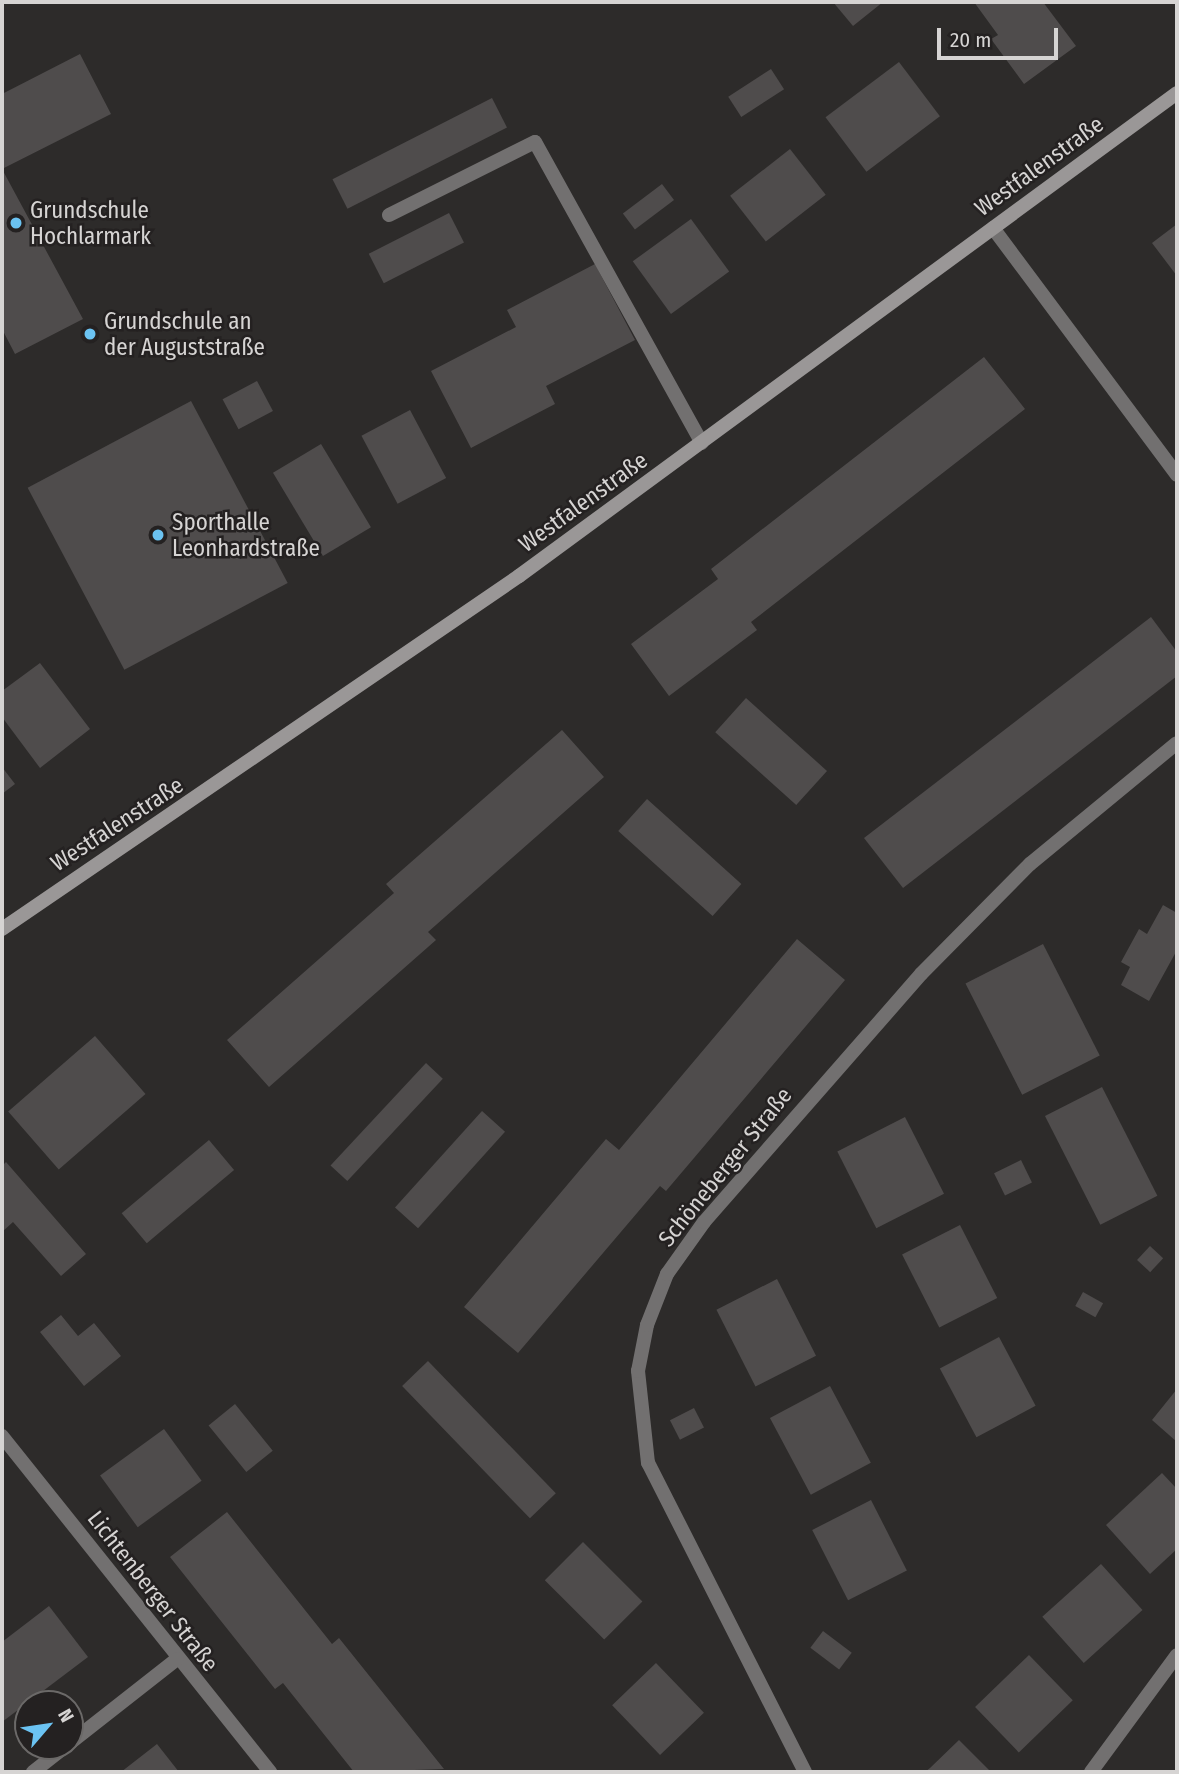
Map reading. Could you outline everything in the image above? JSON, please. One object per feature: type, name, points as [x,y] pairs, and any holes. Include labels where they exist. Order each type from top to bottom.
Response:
[{"type":"main road","name":"Westfalenstraße","points":[[2,929],[379,675],[702,443],[1177,93]]},
{"type":"street","points":[[389,215],[535,142],[702,443]]},
{"type":"street","points":[[993,228],[1177,475]]},
{"type":"street","name":"Schöneberger Straße","points":[[805,1772],[648,1463],[638,1371],[647,1325],[667,1274],[704,1222],[921,974],[1030,864],[1177,743]]},
{"type":"street","name":"Lichtenberger Straße","points":[[2,1436],[177,1660],[270,1772]]},
{"type":"street","points":[[1091,1772],[1177,1656]]},
{"type":"street","points":[[84,1733],[177,1660]]},
{"type":"street","points":[[33,1772],[49,1760]]},
{"type":"building","points":[[833,2],[883,2],[853,26]]},
{"type":"building","points":[[974,2],[1043,2],[1076,46],[1024,84],[991,39],[998,35]]},
{"type":"building","points":[[80,54],[111,114],[2,169],[2,94]]},
{"type":"building","points":[[899,62],[940,116],[866,172],[826,117]]},
{"type":"building","points":[[771,69],[784,89],[741,117],[728,97]]},
{"type":"building","points":[[492,98],[507,127],[347,209],[333,179]]},
{"type":"building","points":[[790,149],[826,195],[766,241],[730,196]]},
{"type":"building","points":[[2,169],[83,319],[15,354],[2,329]]},
{"type":"building","points":[[662,184],[674,200],[635,229],[623,213]]},
{"type":"building","points":[[449,213],[464,242],[384,283],[369,254]]},
{"type":"building","points":[[691,219],[729,272],[671,314],[633,261]]},
{"type":"building","points":[[1177,224],[1177,276],[1152,243]]},
{"type":"building","points":[[595,264],[635,340],[546,386],[555,404],[471,448],[431,371],[516,327],[507,310]]},
{"type":"building","points":[[984,357],[1025,409],[751,622],[757,630],[669,696],[631,644],[718,579],[711,569]]},
{"type":"building","points":[[257,381],[273,411],[239,429],[223,399]]},
{"type":"building","name":"Sporthalle Leonhardstraße","points":[[191,401],[288,583],[124,670],[28,488]]},
{"type":"building","points":[[410,410],[446,478],[398,504],[361,436]]},
{"type":"building","points":[[321,444],[371,527],[323,556],[273,473]]},
{"type":"building","points":[[1151,617],[1177,652],[1177,676],[903,888],[864,838]]},
{"type":"building","points":[[40,663],[90,729],[40,768],[2,717],[2,691]]},
{"type":"building","points":[[746,698],[827,771],[796,805],[715,732]]},
{"type":"building","points":[[562,730],[604,777],[428,932],[436,940],[269,1087],[227,1040],[394,893],[386,884]]},
{"type":"building","points":[[2,767],[15,784],[2,794]]},
{"type":"building","points":[[647,799],[741,884],[713,916],[618,831]]},
{"type":"building","points":[[1163,905],[1177,913],[1177,950],[1149,1001],[1121,985],[1130,967],[1121,962],[1139,929],[1147,934]]},
{"type":"building","points":[[797,939],[845,980],[666,1191],[660,1186],[518,1353],[464,1307],[606,1139],[619,1150]]},
{"type":"building","points":[[1043,944],[1100,1055],[1022,1095],[965,983]]},
{"type":"building","points":[[95,1036],[146,1094],[59,1170],[8,1111]]},
{"type":"building","points":[[426,1063],[443,1079],[347,1181],[331,1165]]},
{"type":"building","points":[[1102,1087],[1157,1196],[1100,1225],[1045,1116]]},
{"type":"building","points":[[482,1111],[505,1132],[418,1228],[395,1208]]},
{"type":"building","points":[[905,1117],[944,1194],[876,1228],[837,1152]]},
{"type":"building","points":[[209,1140],[234,1170],[147,1243],[122,1213]]},
{"type":"building","points":[[1021,1160],[1032,1182],[1005,1196],[994,1173]]},
{"type":"building","points":[[6,1162],[86,1254],[61,1276],[13,1222],[2,1232],[2,1166]]},
{"type":"building","points":[[960,1225],[997,1298],[939,1328],[902,1255]]},
{"type":"building","points":[[1150,1246],[1163,1258],[1150,1272],[1137,1260]]},
{"type":"building","points":[[777,1279],[816,1356],[755,1386],[716,1310]]},
{"type":"building","points":[[1083,1292],[1103,1303],[1095,1317],[1075,1306]]},
{"type":"building","points":[[61,1315],[78,1336],[94,1323],[121,1356],[84,1386],[40,1332]]},
{"type":"building","points":[[999,1337],[1036,1406],[976,1437],[940,1368]]},
{"type":"building","points":[[428,1361],[556,1493],[530,1518],[402,1386]]},
{"type":"building","points":[[830,1386],[871,1463],[811,1495],[770,1418]]},
{"type":"building","points":[[1177,1389],[1177,1442],[1152,1420]]},
{"type":"building","points":[[235,1404],[273,1451],[246,1472],[209,1425]]},
{"type":"building","points":[[694,1408],[704,1428],[680,1440],[670,1420]]},
{"type":"building","points":[[164,1429],[202,1481],[138,1527],[100,1475]]},
{"type":"building","points":[[1162,1473],[1177,1489],[1177,1549],[1150,1574],[1106,1525]]},
{"type":"building","points":[[871,1500],[907,1570],[848,1600],[812,1530]]},
{"type":"building","points":[[227,1512],[332,1644],[339,1638],[444,1769],[354,1772],[283,1683],[275,1689],[170,1557]]},
{"type":"building","points":[[583,1542],[642,1601],[604,1640],[545,1580]]},
{"type":"building","points":[[1101,1564],[1142,1610],[1084,1663],[1042,1617]]},
{"type":"building","points":[[49,1606],[88,1657],[44,1690],[14,1690],[14,1713],[2,1722],[2,1642]]},
{"type":"building","points":[[823,1631],[852,1653],[839,1669],[810,1648]]},
{"type":"building","points":[[1029,1655],[1073,1700],[1019,1752],[975,1707]]},
{"type":"building","points":[[656,1663],[704,1713],[660,1755],[612,1705]]},
{"type":"building","points":[[959,1740],[991,1772],[925,1772],[930,1768]]},
{"type":"building","points":[[157,1744],[179,1772],[121,1772]]},
{"type":"place","name":"Grundschule Hochlarmark","points":[[16,223]]},
{"type":"place","name":"Grundschule an der Auguststraße","points":[[90,334]]},
{"type":"place","name":"Sporthalle Leonhardstraße","points":[[158,535]]}]
